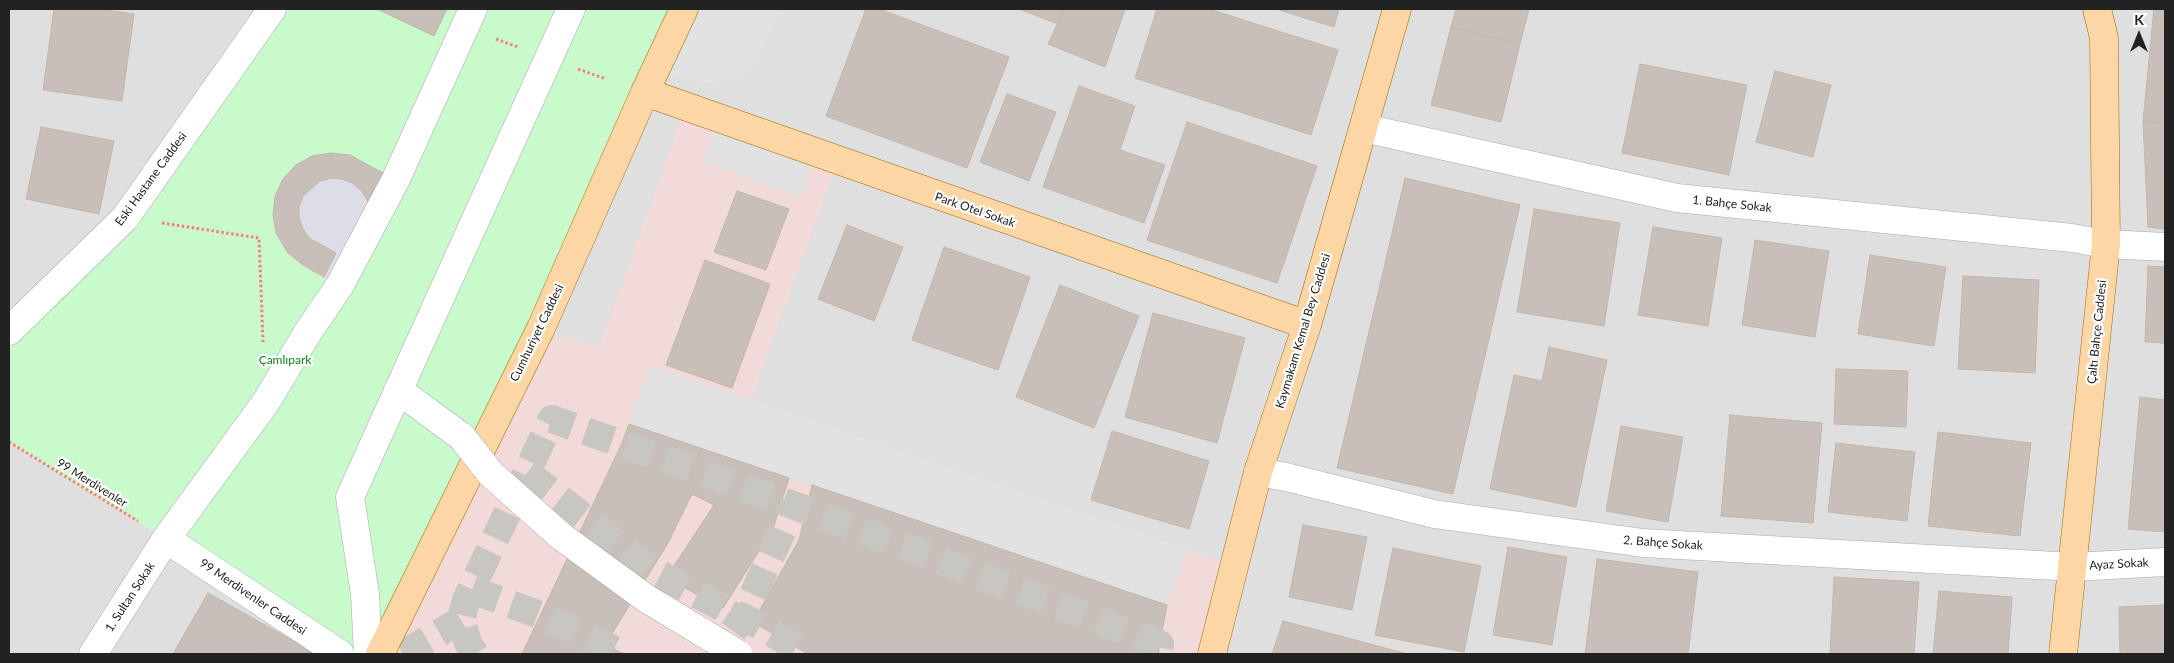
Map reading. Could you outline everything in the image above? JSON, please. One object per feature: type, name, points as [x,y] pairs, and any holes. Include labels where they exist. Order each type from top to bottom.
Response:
[{"type":"main road","name":"Cumhuriyet Caddesi","points":[[380,654],[541,328],[645,92],[684,9]]},
{"type":"main road","name":"Kaymakam Kemal Bey Caddesi","points":[[1212,654],[1258,472],[1307,325],[1397,9]]},
{"type":"main road","name":"Çaltı Bahçe Caddesi","points":[[2063,654],[2074,567],[2106,244],[2104,38],[2097,9]]},
{"type":"main road","name":"Park Otel Sokak","points":[[645,92],[1307,325]]},
{"type":"street","name":"Eski Hastane Caddesi","points":[[9,331],[125,218],[272,9]]},
{"type":"street","name":"1. Sultan Sokak","points":[[93,654],[166,539],[266,402],[308,332],[340,285],[396,179],[473,9]]},
{"type":"street","points":[[368,654],[365,594],[350,498],[404,395],[571,9]]},
{"type":"street","name":"1. Bahçe Sokak","points":[[1364,128],[1677,198],[2072,238],[2106,244],[2165,247]]},
{"type":"street","points":[[404,395],[462,437],[491,474],[562,537],[647,599],[715,642],[738,654]]},
{"type":"street","name":"2. Bahçe Sokak","points":[[1258,472],[1286,477],[1434,514],[1643,543],[2074,567]]},
{"type":"street","name":"99 Merdivenler Caddesi","points":[[166,539],[340,654]]},
{"type":"street","name":"Ayaz Sokak","points":[[2074,567],[2165,562]]},
{"type":"path","points":[[155,222],[258,238],[263,344]]},
{"type":"path","name":"99 Merdivenler","points":[[9,442],[166,539]]},
{"type":"shaded area","points":[[9,9],[2165,9],[2165,654],[9,654]]},
{"type":"shaded area","points":[[684,9],[781,9],[759,56],[745,71],[726,80],[706,83],[675,77],[657,70]]},
{"type":"shaded area","points":[[684,112],[835,168],[750,402],[1233,566],[1212,654],[380,654],[541,328],[599,348]]},
{"type":"shaded area","points":[[716,124],[814,160],[801,197],[702,161]]},
{"type":"shaded area","points":[[383,173],[396,179],[340,285],[324,277],[336,253],[309,238],[303,229],[299,218],[299,207],[303,196],[320,181],[331,178],[342,179],[352,183],[362,191],[368,201]]},
{"type":"shaded area","points":[[649,365],[1187,549],[1167,605],[629,424]]},
{"type":"green space","name":"Çamlıpark","points":[[272,9],[683,9],[380,654],[340,654],[166,539],[9,442],[9,331],[125,218]]},
{"type":"building","points":[[54,9],[99,9],[134,14],[122,101],[43,90]]},
{"type":"building","points":[[377,9],[447,9],[434,36]]},
{"type":"building","points":[[866,9],[879,9],[1009,57],[967,168],[826,116]]},
{"type":"building","points":[[1019,9],[1064,9],[1058,24]]},
{"type":"building","points":[[1064,9],[1125,9],[1105,67],[1048,44]]},
{"type":"building","points":[[1157,9],[1209,9],[1338,50],[1311,135],[1135,78]]},
{"type":"building","points":[[1276,9],[1339,9],[1334,27]]},
{"type":"building","points":[[1456,9],[1529,9],[1520,44],[1451,27]]},
{"type":"building","points":[[2154,9],[2165,9],[2165,123],[2143,121]]},
{"type":"building","points":[[1451,27],[1520,44],[1501,122],[1431,105]]},
{"type":"building","points":[[1640,64],[1747,85],[1729,175],[1622,153]]},
{"type":"building","points":[[1775,71],[1831,85],[1813,157],[1756,142]]},
{"type":"building","points":[[1079,86],[1135,106],[1120,150],[1165,165],[1144,223],[1043,187]]},
{"type":"building","points":[[1007,94],[1056,112],[1029,181],[980,162]]},
{"type":"building","points":[[2143,121],[2165,123],[2165,229],[2148,227]]},
{"type":"building","points":[[1187,122],[1317,166],[1277,283],[1147,240]]},
{"type":"building","points":[[41,127],[114,141],[99,214],[26,199]]},
{"type":"building","points":[[331,153],[350,155],[383,173],[368,202],[362,191],[352,183],[342,179],[331,178],[320,181],[303,196],[299,207],[299,218],[303,229],[309,238],[336,253],[324,277],[303,265],[287,252],[276,233],[273,215],[275,196],[283,179],[296,165],[312,156]]},
{"type":"building","points":[[1405,178],[1520,205],[1453,494],[1337,468]]},
{"type":"building","points":[[737,191],[789,209],[766,270],[714,252]]},
{"type":"building","points":[[1534,209],[1620,223],[1604,326],[1517,312]]},
{"type":"building","points":[[847,225],[903,247],[874,321],[818,299]]},
{"type":"building","points":[[1653,227],[1722,238],[1708,326],[1638,315]]},
{"type":"building","points":[[1755,240],[1829,251],[1815,337],[1742,325]]},
{"type":"building","points":[[944,247],[1030,277],[998,370],[912,340]]},
{"type":"building","points":[[1870,255],[1946,267],[1934,346],[1858,334]]},
{"type":"building","points":[[705,260],[770,284],[732,388],[666,365]]},
{"type":"building","points":[[2148,266],[2165,267],[2165,343],[2145,342]]},
{"type":"building","points":[[1963,276],[2039,280],[2035,373],[1958,369]]},
{"type":"building","points":[[1060,285],[1139,316],[1094,428],[1016,397]]},
{"type":"building","points":[[1153,313],[1245,338],[1217,443],[1125,417]]},
{"type":"building","points":[[1549,347],[1607,360],[1576,507],[1490,489],[1514,375],[1542,381]]},
{"type":"building","points":[[1836,369],[1908,371],[1906,427],[1834,424]]},
{"type":"building","points":[[2140,397],[2165,400],[2165,532],[2128,529]]},
{"type":"building","points":[[1730,415],[1822,423],[1813,523],[1721,516]]},
{"type":"building","points":[[629,424],[789,478],[773,529],[723,608],[666,578],[714,505],[692,494],[668,543],[605,645],[624,654],[522,654],[622,443]]},
{"type":"building","points":[[1621,426],[1683,437],[1668,522],[1606,511]]},
{"type":"building","points":[[1112,431],[1209,461],[1189,529],[1091,500]]},
{"type":"building","points":[[1938,432],[2031,443],[2020,536],[1928,526]]},
{"type":"building","points":[[1836,443],[1915,452],[1907,521],[1828,512]]},
{"type":"building","points":[[812,485],[1167,605],[1158,654],[808,654],[753,622],[799,540]]},
{"type":"building","points":[[1303,525],[1367,537],[1352,610],[1289,597]]},
{"type":"building","points":[[1508,547],[1567,557],[1552,645],[1493,635]]},
{"type":"building","points":[[1393,548],[1481,566],[1464,652],[1375,635]]},
{"type":"building","points":[[1597,559],[1698,572],[1688,654],[1585,654]]},
{"type":"building","points":[[1834,577],[1919,582],[1914,654],[1830,654]]},
{"type":"building","points":[[1939,591],[2012,597],[2008,654],[1933,654]]},
{"type":"building","points":[[208,593],[315,653],[173,654]]},
{"type":"building","points":[[2165,605],[2165,654],[2120,654],[2119,607]]},
{"type":"building","points":[[1283,621],[1408,654],[1272,654]]},
{"type":"tunnel","points":[[475,654],[468,643],[461,620],[466,600],[552,419],[807,510],[1160,644],[1158,654]]},
{"type":"tunnel","points":[[527,473],[652,570],[753,622],[808,654]]},
{"type":"tunnel","points":[[733,631],[743,617],[794,505]]},
{"type":"tunnel","points":[[472,590],[540,615],[624,654]]},
{"type":"tunnel","points":[[403,654],[461,620]]}]
